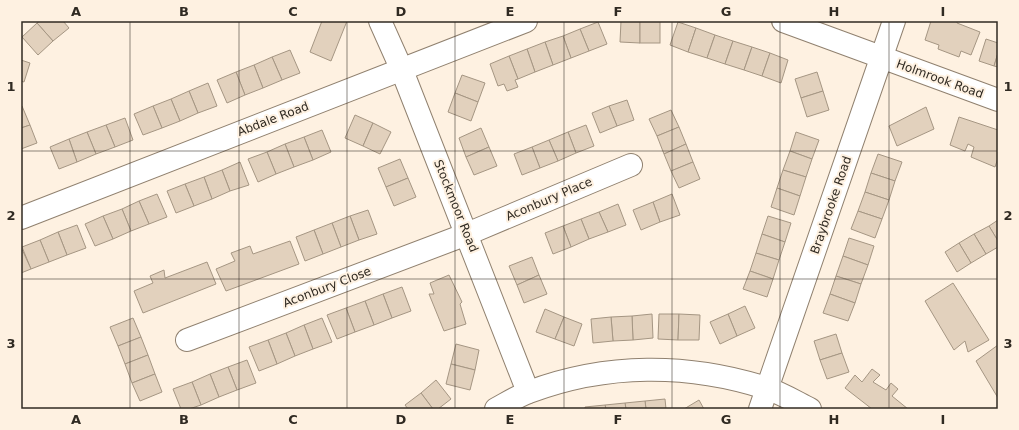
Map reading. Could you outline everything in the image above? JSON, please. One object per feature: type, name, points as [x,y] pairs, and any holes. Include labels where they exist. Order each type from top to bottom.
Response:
[{"type":"street","name":"Stockmoor Road","points":[[380,21],[402,68],[528,392]]},
{"type":"street","name":"Abdale Road","points":[[21,218],[402,68],[526,21]]},
{"type":"street","points":[[783,21],[881,58]]},
{"type":"street","name":"Braybrooke Road","points":[[760,409],[894,21]]},
{"type":"street","name":"Holmrook Road","points":[[881,58],[998,100]]},
{"type":"street","name":"Aconbury Place","points":[[467,234],[632,165]]},
{"type":"street","name":"Aconbury Close","points":[[187,340],[467,234]]},
{"type":"street","points":[[496,409],[528,392],[581,377],[645,368],[706,372],[768,389],[810,409]]},
{"type":"building","points":[[40,21],[63,21],[69,28],[53,41],[37,23]]},
{"type":"building","points":[[322,21],[347,21],[331,61],[310,52]]},
{"type":"building","points":[[621,21],[640,21],[640,43],[620,42]]},
{"type":"building","points":[[640,21],[660,21],[660,43],[640,43]]},
{"type":"building","points":[[931,21],[957,21],[957,23],[980,32],[971,55],[961,51],[959,57],[938,49],[939,45],[925,40]]},
{"type":"building","points":[[598,22],[607,44],[589,51],[580,29]]},
{"type":"building","points":[[678,22],[696,28],[688,52],[670,45]]},
{"type":"building","points":[[37,23],[53,41],[38,55],[22,37]]},
{"type":"building","points":[[696,28],[715,35],[707,58],[688,52]]},
{"type":"building","points":[[580,29],[589,51],[571,58],[563,36]]},
{"type":"building","points":[[715,35],[733,41],[725,64],[707,58]]},
{"type":"building","points":[[563,36],[571,58],[553,65],[545,42]]},
{"type":"building","points":[[986,39],[998,43],[998,53],[994,66],[979,61]]},
{"type":"building","points":[[733,41],[752,47],[744,70],[725,64]]},
{"type":"building","points":[[545,42],[553,65],[535,72],[527,49]]},
{"type":"building","points":[[752,47],[770,53],[762,76],[744,70]]},
{"type":"building","points":[[527,49],[535,72],[518,79],[509,56]]},
{"type":"building","points":[[290,50],[300,73],[282,80],[272,57]]},
{"type":"building","points":[[770,53],[788,60],[781,83],[762,76]]},
{"type":"building","points":[[998,53],[998,67],[994,66]]},
{"type":"building","points":[[509,56],[518,79],[515,80],[518,87],[507,91],[504,84],[498,86],[490,64]]},
{"type":"building","points":[[272,57],[282,80],[263,88],[254,65]]},
{"type":"building","points":[[21,60],[30,63],[24,82],[21,81]]},
{"type":"building","points":[[254,65],[263,88],[245,95],[236,72]]},
{"type":"building","points":[[236,72],[245,95],[227,103],[217,80]]},
{"type":"building","points":[[817,72],[823,91],[801,98],[795,79]]},
{"type":"building","points":[[462,75],[485,83],[478,102],[455,93]]},
{"type":"building","points":[[208,83],[217,106],[198,113],[189,91]]},
{"type":"building","points":[[189,91],[198,113],[180,121],[171,99]]},
{"type":"building","points":[[823,91],[829,110],[807,117],[801,98]]},
{"type":"building","points":[[455,93],[478,102],[471,121],[448,112]]},
{"type":"building","points":[[171,99],[180,121],[162,128],[153,106]]},
{"type":"building","points":[[627,100],[634,120],[617,126],[609,106]]},
{"type":"building","points":[[22,106],[30,125],[21,128],[21,107]]},
{"type":"building","points":[[153,106],[162,128],[143,135],[134,114]]},
{"type":"building","points":[[609,106],[617,126],[600,133],[592,113]]},
{"type":"building","points":[[926,107],[934,129],[897,146],[889,126]]},
{"type":"building","points":[[671,110],[679,127],[657,136],[649,119]]},
{"type":"building","points":[[355,115],[373,123],[363,146],[345,138]]},
{"type":"building","points":[[959,117],[998,130],[998,158],[995,167],[971,157],[974,147],[968,144],[965,151],[950,145]]},
{"type":"building","points":[[125,118],[133,140],[115,147],[106,125]]},
{"type":"building","points":[[373,123],[391,132],[380,154],[363,146]]},
{"type":"building","points":[[30,125],[37,143],[21,149],[21,128]]},
{"type":"building","points":[[106,125],[115,147],[96,154],[87,132]]},
{"type":"building","points":[[586,125],[594,146],[576,153],[568,132]]},
{"type":"building","points":[[679,127],[686,144],[664,154],[657,136]]},
{"type":"building","points":[[481,128],[489,147],[466,157],[459,138]]},
{"type":"building","points":[[322,130],[331,152],[313,160],[304,137]]},
{"type":"building","points":[[87,132],[96,154],[77,162],[69,139]]},
{"type":"building","points":[[568,132],[576,153],[558,161],[549,140]]},
{"type":"building","points":[[796,132],[819,140],[812,159],[790,151]]},
{"type":"building","points":[[304,137],[313,160],[294,167],[285,144]]},
{"type":"building","points":[[69,139],[77,162],[59,169],[50,147]]},
{"type":"building","points":[[549,140],[558,161],[540,168],[532,147]]},
{"type":"building","points":[[285,144],[294,167],[276,174],[267,152]]},
{"type":"building","points":[[686,144],[693,162],[671,171],[664,154]]},
{"type":"building","points":[[489,147],[497,166],[474,175],[466,157]]},
{"type":"building","points":[[532,147],[540,168],[522,175],[514,154]]},
{"type":"building","points":[[790,151],[812,159],[806,177],[783,170]]},
{"type":"building","points":[[267,152],[276,174],[258,182],[248,159]]},
{"type":"building","points":[[878,154],[902,162],[895,181],[871,173]]},
{"type":"building","points":[[400,159],[408,178],[386,187],[378,168]]},
{"type":"building","points":[[240,162],[249,185],[230,191],[222,170]]},
{"type":"building","points":[[693,162],[700,179],[679,188],[671,171]]},
{"type":"building","points":[[222,170],[230,191],[212,199],[204,177]]},
{"type":"building","points":[[783,170],[806,177],[800,196],[777,188]]},
{"type":"building","points":[[871,173],[895,181],[889,200],[865,192]]},
{"type":"building","points":[[204,177],[212,199],[194,206],[185,184]]},
{"type":"building","points":[[408,178],[416,197],[394,206],[386,187]]},
{"type":"building","points":[[185,184],[194,206],[176,213],[167,191]]},
{"type":"building","points":[[777,188],[800,196],[794,215],[771,207]]},
{"type":"building","points":[[865,192],[889,200],[882,219],[858,211]]},
{"type":"building","points":[[157,194],[167,217],[149,224],[139,201]]},
{"type":"building","points":[[672,194],[680,215],[660,222],[653,202]]},
{"type":"building","points":[[139,201],[149,224],[131,231],[122,209]]},
{"type":"building","points":[[653,202],[660,222],[641,230],[633,210]]},
{"type":"building","points":[[618,204],[626,225],[608,232],[599,212]]},
{"type":"building","points":[[122,209],[131,231],[113,239],[103,216]]},
{"type":"building","points":[[368,210],[377,234],[359,240],[350,216]]},
{"type":"building","points":[[858,211],[882,219],[875,238],[851,229]]},
{"type":"building","points":[[599,212],[608,232],[589,239],[581,219]]},
{"type":"building","points":[[103,216],[113,239],[95,246],[85,224]]},
{"type":"building","points":[[350,216],[359,240],[341,247],[332,223]]},
{"type":"building","points":[[768,216],[791,223],[785,242],[762,234]]},
{"type":"building","points":[[581,219],[589,239],[571,247],[563,226]]},
{"type":"building","points":[[998,220],[998,241],[989,226]]},
{"type":"building","points":[[332,223],[341,247],[323,254],[314,230]]},
{"type":"building","points":[[77,225],[86,248],[67,255],[58,232]]},
{"type":"building","points":[[563,226],[571,247],[553,254],[545,233]]},
{"type":"building","points":[[989,226],[998,241],[998,247],[986,254],[974,234]]},
{"type":"building","points":[[314,230],[323,254],[305,261],[296,237]]},
{"type":"building","points":[[58,232],[67,255],[49,262],[40,240]]},
{"type":"building","points":[[762,234],[785,242],[779,260],[756,253]]},
{"type":"building","points":[[974,234],[986,254],[971,263],[959,243]]},
{"type":"building","points":[[849,238],[874,246],[868,265],[843,256]]},
{"type":"building","points":[[40,240],[49,262],[31,269],[22,247]]},
{"type":"building","points":[[290,241],[299,264],[226,291],[216,269],[235,261],[231,253],[250,246],[253,254]]},
{"type":"building","points":[[959,243],[971,263],[957,272],[945,252]]},
{"type":"building","points":[[21,247],[31,269],[21,273]]},
{"type":"building","points":[[756,253],[779,260],[773,279],[750,271]]},
{"type":"building","points":[[843,256],[868,265],[861,284],[836,276]]},
{"type":"building","points":[[532,257],[539,275],[517,285],[509,266]]},
{"type":"building","points":[[207,262],[216,284],[143,313],[134,291],[153,283],[150,276],[164,270],[165,278]]},
{"type":"building","points":[[750,271],[773,279],[767,297],[743,289]]},
{"type":"building","points":[[449,275],[462,302],[460,304],[466,324],[444,331],[429,294],[434,294],[430,283]]},
{"type":"building","points":[[539,275],[547,294],[524,303],[517,285]]},
{"type":"building","points":[[836,276],[861,284],[855,303],[830,294]]},
{"type":"building","points":[[953,283],[989,340],[968,352],[965,341],[954,350],[925,301]]},
{"type":"building","points":[[402,287],[411,311],[392,318],[383,294]]},
{"type":"building","points":[[383,294],[392,318],[374,325],[365,301]]},
{"type":"building","points":[[830,294],[855,303],[848,321],[823,313]]},
{"type":"building","points":[[365,301],[374,325],[355,332],[346,308]]},
{"type":"building","points":[[745,306],[755,328],[737,336],[728,314]]},
{"type":"building","points":[[346,308],[355,332],[337,339],[327,315]]},
{"type":"building","points":[[545,309],[564,317],[555,339],[536,332]]},
{"type":"building","points":[[652,314],[653,338],[633,340],[632,316]]},
{"type":"building","points":[[659,314],[679,314],[678,340],[658,339]]},
{"type":"building","points":[[679,314],[700,315],[699,340],[678,340]]},
{"type":"building","points":[[728,314],[737,336],[720,344],[710,322]]},
{"type":"building","points":[[632,316],[633,340],[613,341],[611,317]]},
{"type":"building","points":[[564,317],[582,324],[574,346],[555,339]]},
{"type":"building","points":[[611,317],[613,341],[593,343],[591,319]]},
{"type":"building","points":[[133,318],[141,337],[118,346],[110,327]]},
{"type":"building","points":[[322,318],[332,342],[313,349],[304,325]]},
{"type":"building","points":[[304,325],[313,349],[295,356],[286,333]]},
{"type":"building","points":[[286,333],[295,356],[277,364],[268,340]]},
{"type":"building","points":[[836,334],[842,353],[820,360],[814,341]]},
{"type":"building","points":[[141,337],[148,355],[125,364],[118,346]]},
{"type":"building","points":[[268,340],[277,364],[259,371],[249,347]]},
{"type":"building","points":[[456,344],[479,350],[475,370],[451,364]]},
{"type":"building","points":[[998,345],[998,398],[976,361]]},
{"type":"building","points":[[842,353],[849,372],[827,379],[820,360]]},
{"type":"building","points":[[148,355],[155,374],[132,383],[125,364]]},
{"type":"building","points":[[247,360],[256,383],[237,390],[228,367]]},
{"type":"building","points":[[451,364],[475,370],[470,390],[446,384]]},
{"type":"building","points":[[228,367],[237,390],[219,397],[210,374]]},
{"type":"building","points":[[872,369],[880,375],[873,382],[886,390],[891,383],[898,389],[892,396],[908,409],[872,409],[845,388],[855,375],[862,382]]},
{"type":"building","points":[[155,374],[162,392],[140,401],[132,383]]},
{"type":"building","points":[[210,374],[219,397],[201,405],[192,382]]},
{"type":"building","points":[[436,380],[451,399],[438,409],[433,409],[421,393]]},
{"type":"building","points":[[192,382],[201,405],[189,409],[181,409],[173,389]]},
{"type":"building","points":[[421,393],[433,409],[408,409],[405,405]]},
{"type":"building","points":[[665,399],[666,409],[646,409],[645,401]]},
{"type":"building","points":[[699,400],[704,409],[684,409]]},
{"type":"building","points":[[645,401],[646,409],[626,409],[625,403]]},
{"type":"building","points":[[625,403],[626,409],[606,409],[605,405]]},
{"type":"building","points":[[605,405],[606,409],[585,409],[585,407]]}]
